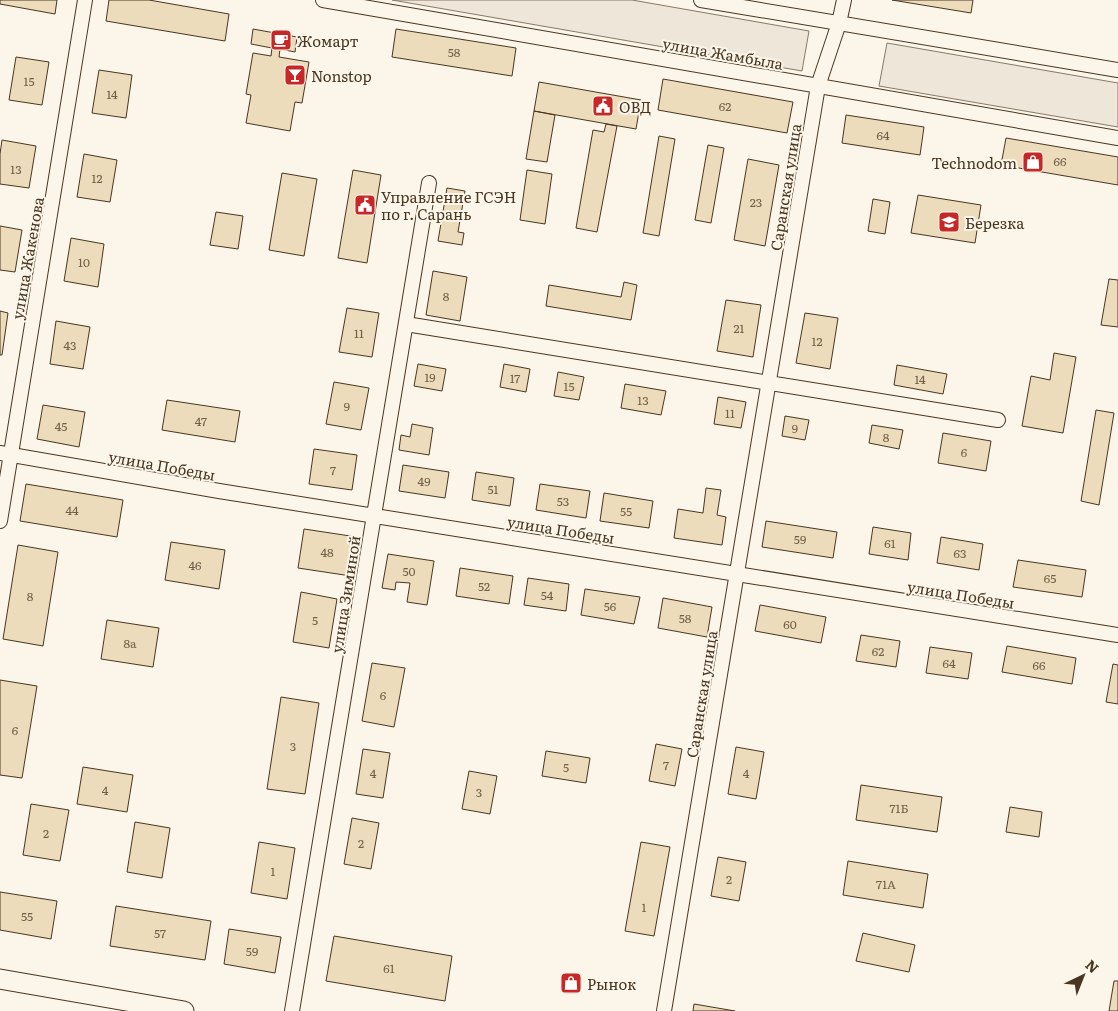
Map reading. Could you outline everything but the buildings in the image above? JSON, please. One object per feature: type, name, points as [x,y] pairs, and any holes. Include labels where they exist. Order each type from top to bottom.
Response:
[{"type":"main road","points":[[0,979],[184,1011]]},
{"type":"street","name":"улица Жакенова","points":[[0,521],[5,454],[85,0]]},
{"type":"street","name":"улица Жамбыла","points":[[322,0],[1118,138]]},
{"type":"street","points":[[701,0],[1118,70]]},
{"type":"street","name":"Саранская улица","points":[[664,1011],[818,86],[840,23],[844,0]]},
{"type":"street","name":"улица Зиминой","points":[[292,1011],[429,183]]},
{"type":"street","points":[[406,324],[998,420]]},
{"type":"street","name":"улица Победы","points":[[5,454],[1118,635]]},
{"type":"shaded area","points":[[392,0],[632,0],[809,31],[802,71]]},
{"type":"shaded area","points":[[887,43],[1118,83],[1118,127],[879,86]]},
{"type":"place","name":"Жомарт","points":[[281,40]]},
{"type":"place","name":"Nonstop","points":[[295,75]]},
{"type":"place","name":"ОВД","points":[[603,106]]},
{"type":"place","name":"Technodom","points":[[1033,162]]},
{"type":"place","name":"Управление ГСЭН по г. Сарань","points":[[365,205]]},
{"type":"place","name":"Березка","points":[[949,222]]},
{"type":"place","name":"Рынок","points":[[571,983]]}]
